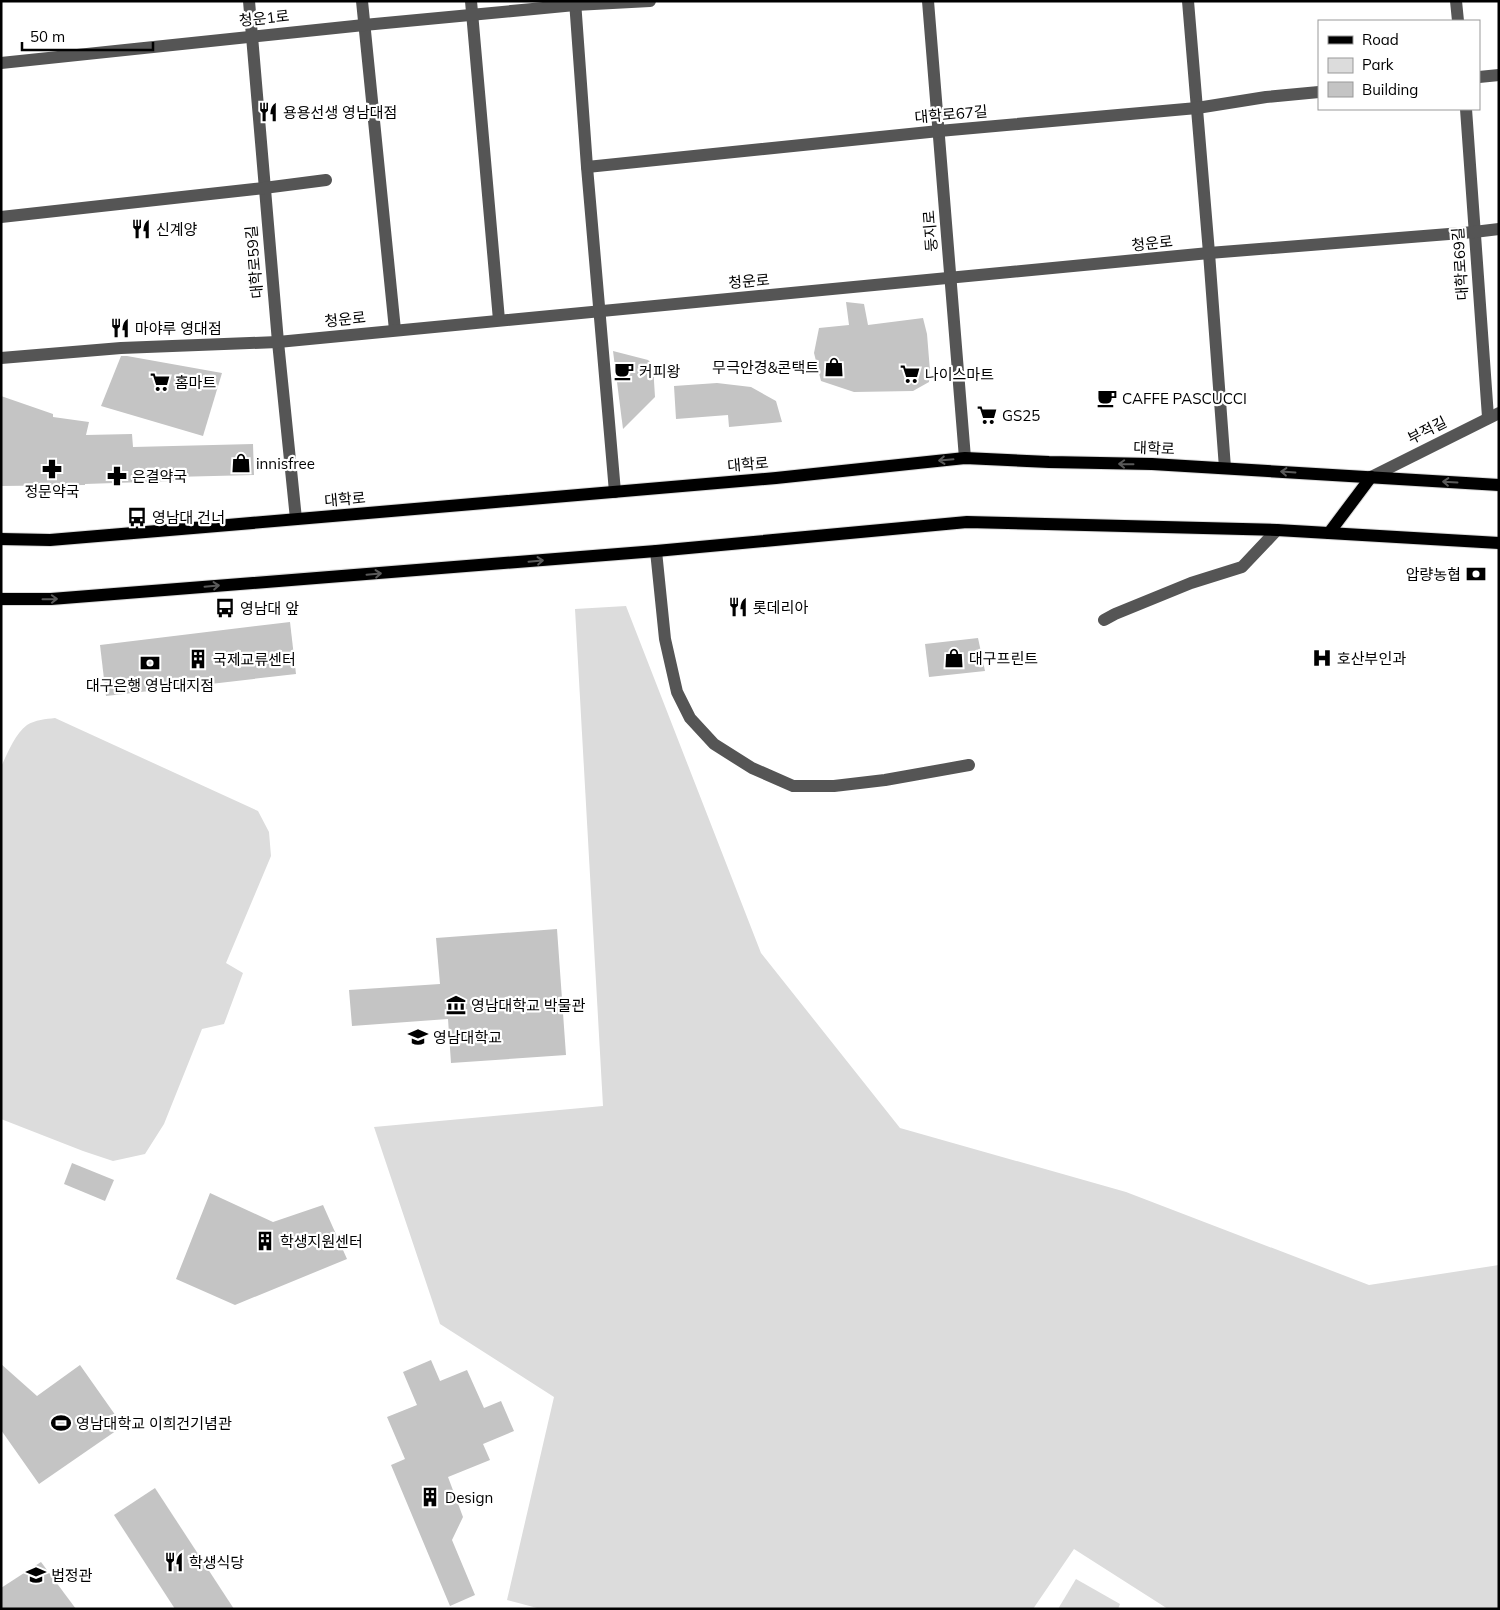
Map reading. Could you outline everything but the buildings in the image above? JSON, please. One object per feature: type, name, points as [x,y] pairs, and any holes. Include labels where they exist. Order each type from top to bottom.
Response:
[{"type":"main road","name":"대학로","points":[[1,539],[50,540],[776,478],[965,458],[1152,464],[1499,485]]},
{"type":"main road","points":[[1329,533],[1371,477]]},
{"type":"main road","points":[[1,598],[51,599],[656,551],[967,522],[1277,530],[1499,543]]},
{"type":"street","name":"대학로59길","points":[[249,1],[264,188],[296,519]]},
{"type":"street","points":[[362,1],[395,330]]},
{"type":"street","points":[[471,1],[499,320]]},
{"type":"street","name":"청운1로","points":[[1,63],[575,3],[650,1]]},
{"type":"street","name":"둥지로","points":[[928,1],[965,458]]},
{"type":"street","points":[[1188,1],[1225,468]]},
{"type":"street","points":[[1456,1],[1458,20]]},
{"type":"street","points":[[575,3],[615,492]]},
{"type":"street","points":[[1480,77],[1499,75]]},
{"type":"street","name":"대학로67길","points":[[587,167],[939,131],[1197,108],[1318,92]]},
{"type":"street","name":"대학로69길","points":[[1466,110],[1474,232],[1494,415]]},
{"type":"street","points":[[1,217],[326,180]]},
{"type":"street","name":"청운로","points":[[1,358],[121,348],[278,342],[1209,253],[1499,229]]},
{"type":"street","name":"부적길","points":[[1371,477],[1494,415]]},
{"type":"street","points":[[1104,620],[1192,584],[1242,567],[1277,530]]},
{"type":"street","points":[[656,551],[665,639],[677,692],[690,718],[714,744],[752,768],[793,786],[834,786],[885,780],[969,765]]},
{"type":"green space","points":[[626,606],[761,953],[900,1128],[1126,1192],[1369,1285],[1499,1265],[1499,1609],[1168,1609],[1074,1549],[1033,1609],[541,1609],[507,1600],[554,1397],[440,1324],[374,1127],[603,1106],[575,609]]},
{"type":"green space","points":[[55,718],[258,811],[269,832],[271,856],[226,963],[243,973],[224,1024],[202,1029],[164,1124],[145,1154],[113,1161],[1,1119],[1,767],[12,744],[27,725]]},
{"type":"green space","points":[[1076,1579],[1120,1604],[1118,1609],[1058,1609]]},
{"type":"place","name":"용용선생 영남대점","points":[[268,112]]},
{"type":"place","name":"신계양","points":[[141,229]]},
{"type":"place","name":"마야루 영대점","points":[[120,328]]},
{"type":"place","name":"무극안경&콘택트","points":[[834,367]]},
{"type":"place","name":"커피왕","points":[[624,371]]},
{"type":"place","name":"나이스마트","points":[[910,374]]},
{"type":"place","name":"홈마트","points":[[160,382]]},
{"type":"place","name":"CAFFE PASCUCCI","points":[[1107,398]]},
{"type":"place","name":"GS25","points":[[987,415]]},
{"type":"place","name":"innisfree","points":[[241,463]]},
{"type":"place","name":"정문약국","points":[[52,469]]},
{"type":"place","name":"은결약국","points":[[117,476]]},
{"type":"place","name":"영남대 건너","points":[[137,517]]},
{"type":"place","name":"압량농협","points":[[1476,574]]},
{"type":"place","name":"롯데리아","points":[[738,607]]},
{"type":"place","name":"영남대 앞","points":[[225,608]]},
{"type":"place","name":"대구프린트","points":[[954,658]]},
{"type":"place","name":"호산부인과","points":[[1322,658]]},
{"type":"place","name":"국제교류센터","points":[[198,659]]},
{"type":"place","name":"대구은행 영남대지점","points":[[150,663]]},
{"type":"place","name":"영남대학교 박물관","points":[[456,1005]]},
{"type":"place","name":"영남대학교","points":[[418,1037]]},
{"type":"place","name":"학생지원센터","points":[[265,1241]]},
{"type":"place","name":"영남대학교 이희건기념관","points":[[61,1423]]},
{"type":"place","name":"Design","points":[[430,1497]]},
{"type":"place","name":"학생식당","points":[[174,1562]]},
{"type":"place","name":"법정관","points":[[36,1575]]}]
